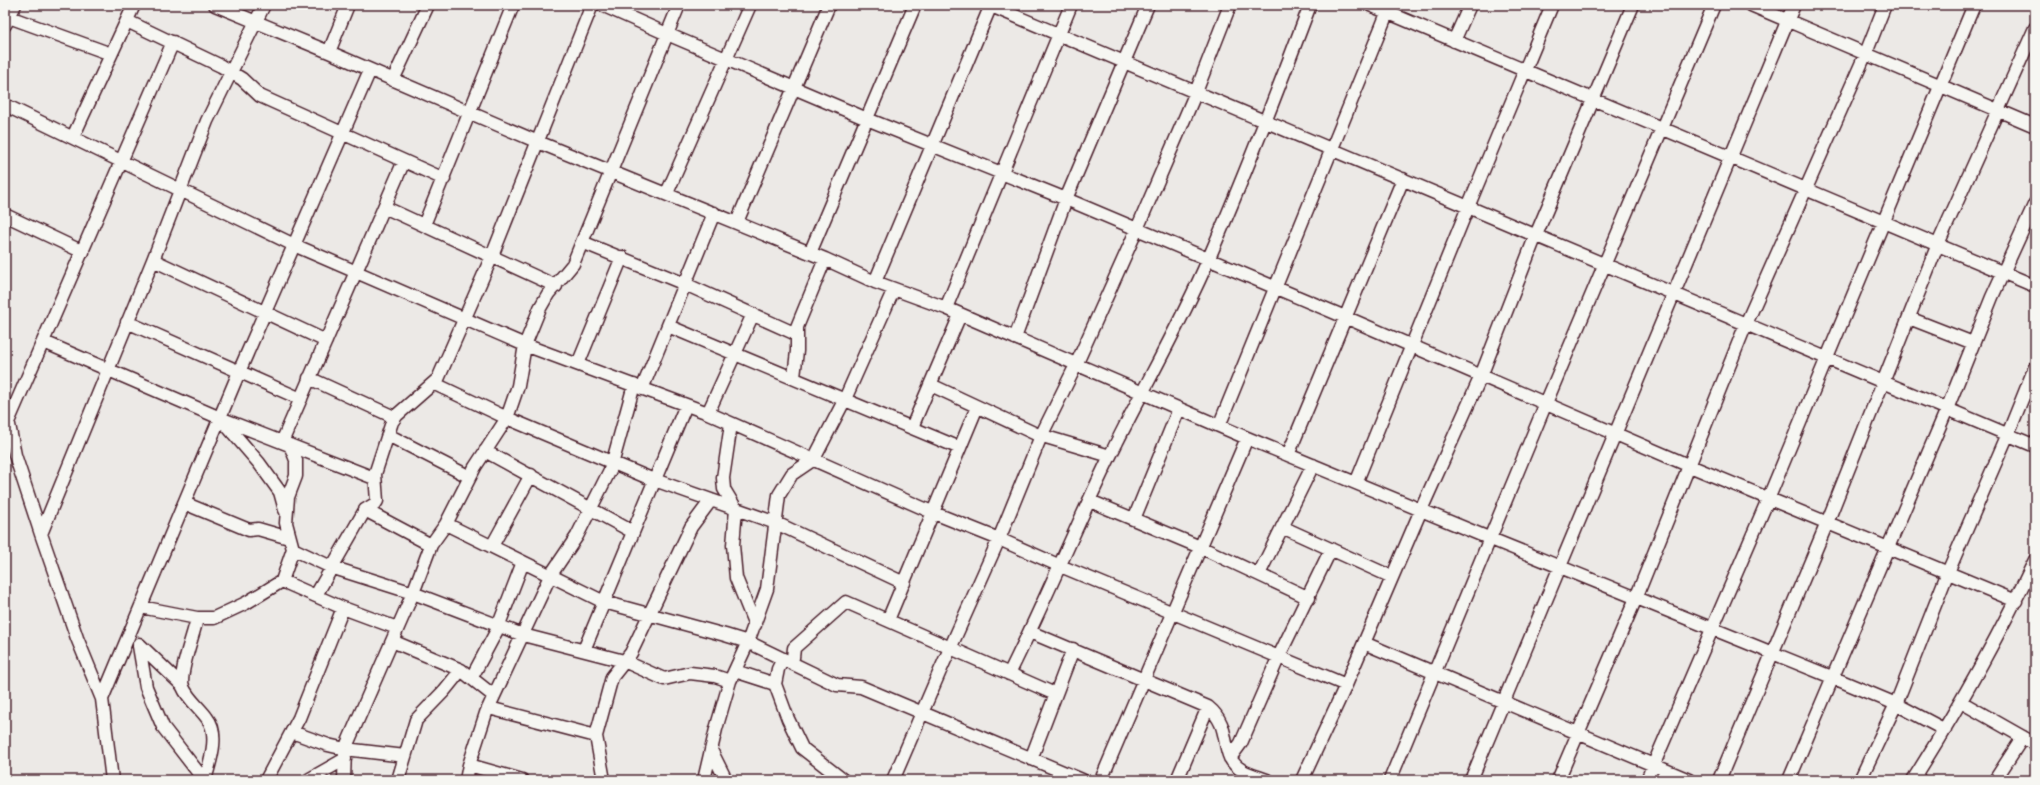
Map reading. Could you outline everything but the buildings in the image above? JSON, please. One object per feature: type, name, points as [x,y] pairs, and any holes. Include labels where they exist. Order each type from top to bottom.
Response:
[{"type":"street","points":[[15,5],[7,21],[111,54]]},
{"type":"street","points":[[72,137],[134,5]]},
{"type":"street","points":[[215,5],[329,52],[538,142],[825,258],[875,282],[946,308],[1247,438],[1834,678],[1896,704],[1945,730]]},
{"type":"street","points":[[41,534],[153,260],[207,121],[264,5]]},
{"type":"street","points":[[329,52],[348,5]]},
{"type":"street","points":[[393,80],[428,5]]},
{"type":"street","points":[[424,225],[444,179],[513,5]]},
{"type":"street","points":[[316,595],[365,510],[377,501],[374,478],[394,417],[435,384],[466,318],[592,5]]},
{"type":"street","points":[[602,5],[867,119],[1137,229],[1345,317],[1617,433],[1690,466],[1768,497],[2016,601]]},
{"type":"street","points":[[344,780],[345,754],[413,593],[431,545],[446,524],[470,477],[507,418],[518,386],[525,345],[543,301],[568,272],[582,242],[679,5]]},
{"type":"street","points":[[667,194],[750,5]]},
{"type":"street","points":[[737,222],[829,5]]},
{"type":"street","points":[[810,252],[915,5]]},
{"type":"street","points":[[875,282],[990,5],[2035,446]]},
{"type":"street","points":[[946,308],[1071,5]]},
{"type":"street","points":[[1015,338],[1066,200],[1148,5]]},
{"type":"street","points":[[893,780],[999,539],[1041,436],[1076,365],[1137,229],[1196,92],[1230,5]]},
{"type":"street","points":[[1009,674],[1030,632],[1058,565],[1090,501],[1110,456],[1144,393],[1209,260],[1266,122],[1310,5]]},
{"type":"street","points":[[1370,5],[1388,8],[1454,40],[1526,71],[2035,286]]},
{"type":"street","points":[[1454,40],[1470,5]]},
{"type":"street","points":[[1356,483],[1552,5]]},
{"type":"street","points":[[1302,780],[1346,685],[1421,510],[1481,376],[1536,235],[1633,5]]},
{"type":"street","points":[[1390,780],[1546,403],[1606,265],[1714,5]]},
{"type":"street","points":[[1751,5],[2035,126]]},
{"type":"street","points":[[1471,780],[1505,703],[1560,567],[1617,433],[1673,293],[1794,5]]},
{"type":"street","points":[[1558,780],[1636,598],[1746,324],[1866,53],[1885,5]]},
{"type":"street","points":[[1647,780],[1768,497],[1974,5]]},
{"type":"street","points":[[1219,426],[1388,8]]},
{"type":"street","points":[[127,21],[173,42],[232,72],[260,96],[444,179]]},
{"type":"street","points":[[1719,780],[1827,523],[1938,244],[2035,28]]},
{"type":"street","points":[[8,422],[123,161],[173,42]]},
{"type":"street","points":[[102,699],[239,372],[370,70]]},
{"type":"street","points":[[5,105],[294,245],[466,318],[525,345],[708,413],[934,513],[1346,685]]},
{"type":"street","points":[[286,444],[301,399],[355,271],[404,161]]},
{"type":"street","points":[[1288,455],[1403,179]]},
{"type":"street","points":[[1789,780],[1834,678],[1947,409],[1992,296],[2004,274],[2035,203]]},
{"type":"street","points":[[384,207],[556,286]]},
{"type":"street","points":[[466,780],[469,765],[488,708],[550,576],[573,543],[583,521],[592,509],[613,462],[638,387],[668,326],[714,213]]},
{"type":"street","points":[[5,215],[83,252]]},
{"type":"street","points":[[582,242],[622,257],[685,284],[796,334]]},
{"type":"street","points":[[578,364],[622,257]]},
{"type":"street","points":[[794,377],[797,351],[797,327],[825,258]]},
{"type":"street","points":[[153,260],[326,341]]},
{"type":"street","points":[[704,780],[711,750],[733,676],[755,625],[767,589],[779,495],[782,487],[792,474],[814,459],[845,399],[894,289]]},
{"type":"street","points":[[708,413],[752,314]]},
{"type":"street","points":[[912,427],[960,315]]},
{"type":"street","points":[[1909,318],[1973,343]]},
{"type":"street","points":[[127,322],[301,399]]},
{"type":"street","points":[[668,326],[794,377],[960,448]]},
{"type":"street","points":[[44,342],[220,418],[374,478]]},
{"type":"street","points":[[1860,780],[1896,704],[1948,572],[2008,434],[2035,367]]},
{"type":"street","points":[[310,378],[394,417]]},
{"type":"street","points":[[435,384],[507,418],[654,480],[776,523],[904,583]]},
{"type":"street","points":[[931,385],[1041,436],[1110,456]]},
{"type":"street","points":[[5,405],[15,455],[41,534],[77,638],[102,699],[112,780]]},
{"type":"street","points":[[584,650],[686,405]]},
{"type":"street","points":[[888,620],[934,513],[977,406]]},
{"type":"street","points":[[1134,519],[1179,409]]},
{"type":"street","points":[[220,418],[259,463],[280,492],[286,515]]},
{"type":"street","points":[[731,424],[723,478],[724,489],[736,509],[733,546],[736,578],[755,625]]},
{"type":"street","points":[[388,435],[470,477]]},
{"type":"street","points":[[1101,780],[1247,438]]},
{"type":"street","points":[[140,608],[197,618],[214,618],[246,603],[282,581],[291,544],[286,523],[288,497],[296,476],[296,460],[286,444]]},
{"type":"street","points":[[486,451],[633,532]]},
{"type":"street","points":[[1259,574],[1313,465]]},
{"type":"street","points":[[492,546],[531,475]]},
{"type":"street","points":[[604,780],[596,736],[612,677],[630,653],[691,527],[711,500]]},
{"type":"street","points":[[1090,501],[1200,547],[1309,598]]},
{"type":"street","points":[[184,503],[248,530],[258,529],[291,544],[331,567],[413,593],[523,635],[624,661],[664,680],[690,673],[715,676],[733,676],[775,684]]},
{"type":"street","points":[[365,510],[431,545]]},
{"type":"street","points":[[446,524],[604,602],[649,613],[748,642],[788,658],[836,685],[860,687],[1082,780]]},
{"type":"street","points":[[1282,527],[1392,577]]},
{"type":"street","points":[[1230,758],[1241,743],[1279,656],[1309,598],[1331,549]]},
{"type":"street","points":[[1913,780],[1961,702],[2016,601],[2035,560]]},
{"type":"street","points":[[472,677],[498,626],[523,562]]},
{"type":"street","points":[[282,581],[343,608],[397,628]]},
{"type":"street","points":[[843,780],[802,748],[788,719],[775,684],[778,668],[788,658],[794,648],[846,602],[1055,694]]},
{"type":"street","points":[[266,780],[299,718],[343,608]]},
{"type":"street","points":[[183,686],[183,666],[194,636],[197,618]]},
{"type":"street","points":[[132,628],[139,646],[146,687],[163,727],[204,780]]},
{"type":"street","points":[[1030,632],[1208,707],[1219,718],[1223,725],[1226,751],[1230,758],[1243,771],[1267,780]]},
{"type":"street","points":[[392,641],[460,670],[472,677],[494,696]]},
{"type":"street","points":[[1364,644],[1689,780]]},
{"type":"street","points":[[139,646],[183,686],[208,719],[214,733],[204,780]]},
{"type":"street","points":[[1031,758],[1073,649]]},
{"type":"street","points":[[398,780],[416,720],[444,691],[460,670]]},
{"type":"street","points":[[1961,702],[2035,744]]},
{"type":"street","points":[[1177,780],[1208,707]]},
{"type":"street","points":[[488,708],[596,736]]},
{"type":"street","points":[[292,732],[328,745],[345,754],[405,756]]},
{"type":"street","points":[[1995,780],[2023,737]]},
{"type":"street","points":[[711,750],[726,780]]},
{"type":"street","points":[[308,780],[345,754]]},
{"type":"street","points":[[469,765],[522,780]]}]
